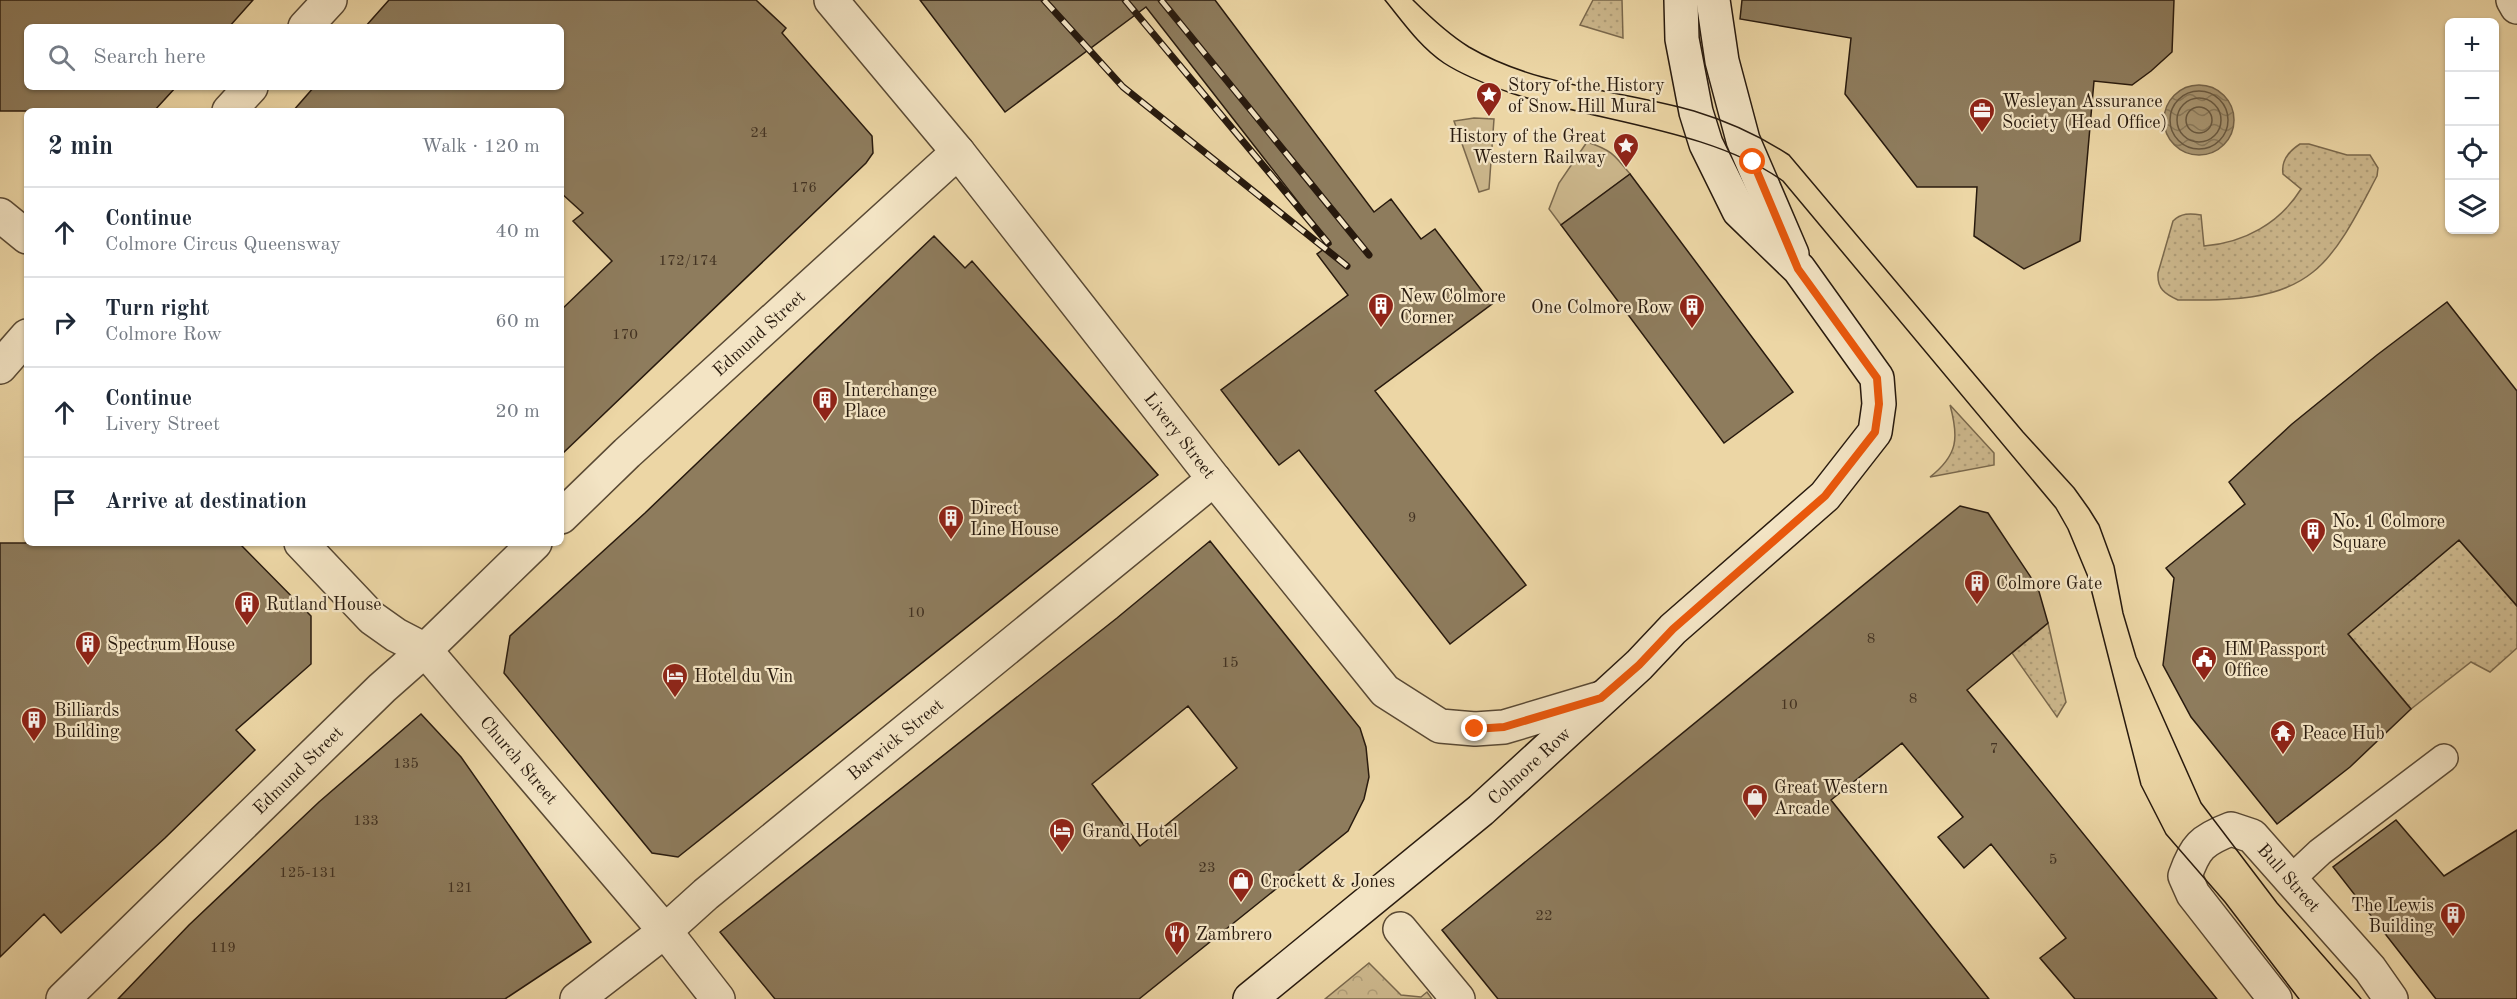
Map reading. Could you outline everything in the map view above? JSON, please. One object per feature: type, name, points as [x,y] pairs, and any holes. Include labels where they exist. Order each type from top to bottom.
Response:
[{"type":"street","points":[[308,24],[330,0]]},
{"type":"street","name":"Livery Street","points":[[831,0],[958,152],[1214,479],[1384,691],[1440,726],[1475,729],[1504,727],[1601,698]]},
{"type":"street","points":[[1681,0],[1682,39],[1696,112],[1706,144],[1739,211],[1798,269]]},
{"type":"street","points":[[1713,0],[1722,61],[1743,140],[1798,269]]},
{"type":"street","points":[[2513,0],[2517,8]]},
{"type":"street","points":[[232,108],[248,90]]},
{"type":"street","name":"Edmund Street","points":[[564,515],[635,446],[958,152]]},
{"type":"street","points":[[0,215],[24,235]]},
{"type":"street","name":"Colmore Row","points":[[1250,999],[1481,810],[1639,665],[1673,629],[1825,496],[1875,432],[1879,404],[1877,378],[1798,269]]},
{"type":"street","points":[[0,367],[24,339]]},
{"type":"street","name":"Barwick Street","points":[[577,999],[665,931],[1214,479]]},
{"type":"street","name":"Church Street","points":[[304,546],[372,618],[396,635],[425,650],[665,931],[718,999]]},
{"type":"street","name":"Edmund Street","points":[[70,997],[382,688],[425,650],[532,546]]},
{"type":"street","name":"Bull Street","points":[[2275,999],[2193,894],[2185,876],[2194,852],[2208,838],[2231,829],[2252,836],[2370,969],[2391,999]]},
{"type":"street","points":[[1400,929],[1458,999]]},
{"type":"lane","points":[[2290,879],[2320,852],[2444,758]]},
{"type":"green space","points":[[1593,0],[1622,0],[1623,38],[1580,25]]},
{"type":"green space","points":[[1474,118],[1494,119],[1489,189],[1479,192],[1454,121]]},
{"type":"green space","points":[[1587,142],[1612,154],[1630,174],[1561,225],[1549,209],[1559,183]]},
{"type":"green space","points":[[2300,144],[2309,144],[2347,155],[2370,155],[2378,168],[2377,176],[2349,227],[2323,263],[2298,282],[2266,294],[2231,299],[2178,300],[2166,293],[2160,287],[2158,273],[2173,221],[2186,214],[2201,215],[2204,246],[2233,241],[2260,229],[2283,212],[2301,189],[2283,174],[2283,165],[2287,157]]},
{"type":"green space","points":[[1950,405],[1994,453],[1994,465],[1930,477],[1946,461],[1954,445],[1955,427]]},
{"type":"green space","points":[[2459,540],[2517,606],[2517,648],[2490,672],[2471,662],[2411,709],[2348,634]]},
{"type":"green space","points":[[2048,623],[2066,702],[2057,717],[2012,653]]},
{"type":"green space","points":[[1369,963],[1401,995],[1421,997],[1427,992],[1432,999],[1325,999]]},
{"type":"water","points":[[2199,85],[2212,88],[2224,95],[2231,107],[2234,120],[2231,133],[2224,145],[2212,152],[2199,155],[2186,152],[2174,145],[2167,133],[2164,120],[2167,107],[2174,95],[2186,88]]},
{"type":"building","points":[[0,0],[253,0],[232,24],[24,24],[24,90],[173,90],[157,108],[24,108],[24,111],[0,111]]},
{"type":"building","points":[[389,0],[756,0],[786,28],[782,33],[872,136],[873,153],[866,163],[564,452],[564,307],[612,261],[573,221],[583,213],[564,196],[564,108],[296,108],[311,90],[564,90],[564,24],[368,24]]},
{"type":"building","points":[[920,0],[1215,0],[1374,212],[1391,199],[1421,239],[1435,229],[1492,304],[1375,391],[1526,585],[1450,644],[1299,450],[1279,465],[1221,390],[1348,295],[1317,254],[1331,244],[1146,7],[1005,112]]},
{"type":"building","name":"Wesleyan Assurance Society (Head Office)","points":[[1742,0],[2174,0],[2172,52],[2132,85],[2094,81],[2080,241],[2024,269],[1974,236],[1977,187],[1917,187],[1845,94],[1851,38],[1740,19]]},
{"type":"building","name":"One Colmore Row","points":[[1630,174],[1793,392],[1724,443],[1561,225]]},
{"type":"building","points":[[934,236],[965,268],[972,261],[1158,475],[678,857],[652,853],[504,673],[510,636],[645,513]]},
{"type":"building","name":"No. 1 Colmore Square","points":[[2447,302],[2517,391],[2517,606],[2459,540],[2348,634],[2411,709],[2350,767],[2277,824],[2191,717],[2163,665],[2174,578],[2166,568],[2245,504],[2229,482],[2292,424]]},
{"type":"building","points":[[1960,506],[1988,513],[2038,588],[2048,623],[1967,690],[2217,999],[2075,999],[2040,958],[2066,938],[1991,844],[1964,868],[1938,837],[1963,817],[1902,743],[1831,800],[1989,999],[1498,999],[1442,930]]},
{"type":"building","name":"Grand Hotel","points":[[1210,541],[1360,728],[1366,747],[1369,777],[1364,799],[1348,831],[1139,999],[775,999],[720,932],[1117,618]],"holes":[[[1188,706],[1237,768],[1140,846],[1092,784]]]},
{"type":"building","points":[[0,543],[24,543],[24,546],[242,546],[311,616],[311,664],[236,730],[255,750],[165,838],[61,933],[44,914],[0,957]]},
{"type":"building","points":[[421,714],[461,757],[591,942],[505,999],[118,999],[189,925],[319,802]]},
{"type":"building","name":"The Lewis Building","points":[[2396,820],[2444,876],[2517,830],[2517,999],[2436,999],[2333,867]]},
{"type":"tram line","points":[[1385,0],[1427,50],[1444,63],[1468,76],[1544,103],[1652,128],[1722,149],[1754,163],[1783,181],[2056,508],[2068,529],[2088,577],[2141,785],[2166,834],[2225,902],[2299,999]]},
{"type":"tram line","points":[[1413,0],[1454,37],[1495,60],[1551,79],[1694,111],[1755,135],[1789,155],[2023,432],[2074,488],[2089,509],[2099,525],[2114,566],[2123,613],[2136,657],[2201,803],[2277,903],[2361,999]]},
{"type":"railway","points":[[1044,0],[1123,87],[1347,266]]},
{"type":"railway","points":[[1125,0],[1328,243]]},
{"type":"railway","points":[[1161,0],[1369,255]]},
{"type":"place","name":"Story of the History of Snow Hill Mural","points":[[1489,118]]},
{"type":"place","name":"Wesleyan Assurance Society (Head Office)","points":[[1982,134]]},
{"type":"place","name":"History of the Great Western Railway","points":[[1626,169]]},
{"type":"place","name":"New Colmore Corner","points":[[1381,329]]},
{"type":"place","name":"One Colmore Row","points":[[1692,330]]},
{"type":"place","name":"Interchange Place","points":[[825,423]]},
{"type":"place","name":"Direct Line House","points":[[951,541]]},
{"type":"place","name":"No. 1 Colmore Square","points":[[2313,554]]},
{"type":"place","name":"Colmore Gate","points":[[1977,606]]},
{"type":"place","name":"Rutland House","points":[[247,627]]},
{"type":"place","name":"Spectrum House","points":[[88,667]]},
{"type":"place","name":"HM Passport Office","points":[[2204,682]]},
{"type":"place","name":"Hotel du Vin","points":[[675,699]]},
{"type":"place","name":"Billiards Building","points":[[34,743]]},
{"type":"place","name":"Peace Hub","points":[[2283,756]]},
{"type":"place","name":"Great Western Arcade","points":[[1755,820]]},
{"type":"place","name":"Grand Hotel","points":[[1062,854]]},
{"type":"place","name":"Crockett & Jones","points":[[1241,904]]},
{"type":"place","name":"The Lewis Building","points":[[2453,938]]},
{"type":"place","name":"Zambrero","points":[[1177,957]]},
{"type":"route","points":[[1475,729],[1504,727],[1601,698],[1639,665],[1673,629],[1825,496],[1875,432],[1879,415],[1877,378],[1798,269],[1753,162]]}]
